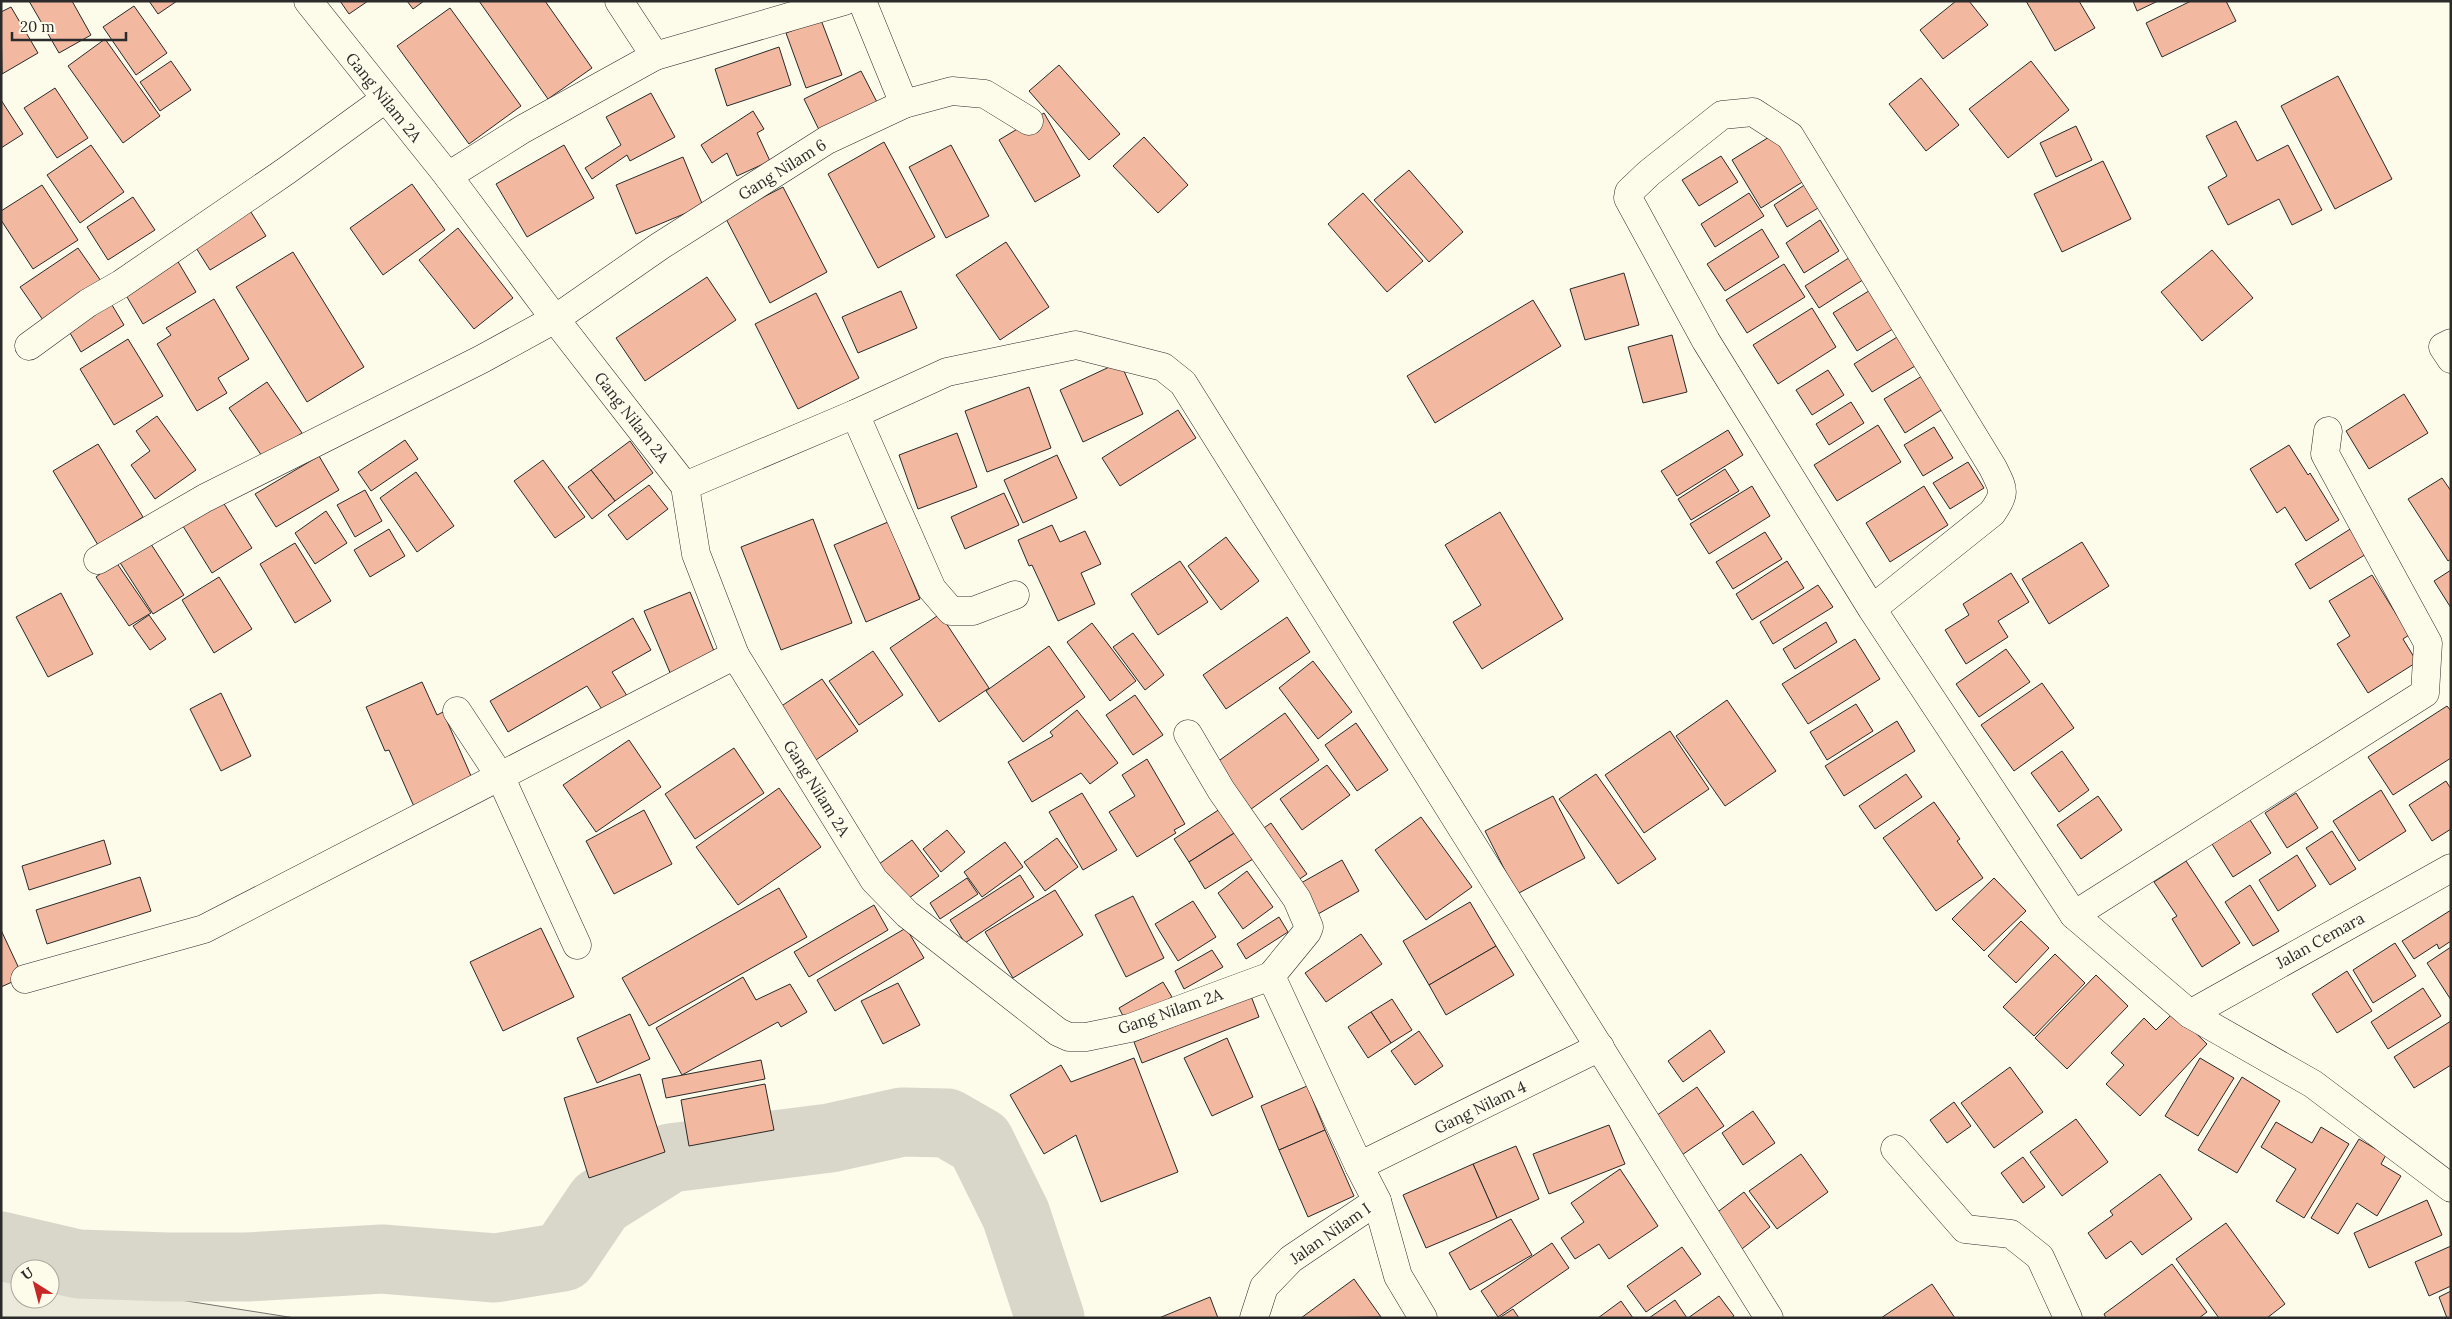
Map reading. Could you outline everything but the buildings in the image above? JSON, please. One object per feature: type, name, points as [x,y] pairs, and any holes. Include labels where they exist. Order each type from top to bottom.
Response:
[{"type":"street","name":"Gang Nilam 2A","points":[[308,1],[448,176],[554,319],[686,486],[696,554],[735,655],[874,880],[907,914],[1058,1032],[1069,1037],[1086,1037],[1130,1028],[1271,976]]},
{"type":"street","points":[[619,1],[655,56]]},
{"type":"street","points":[[448,176],[523,129],[655,56],[844,1]]},
{"type":"street","points":[[862,1],[904,104]]},
{"type":"street","name":"Gang Nilam 6","points":[[98,560],[205,498],[473,364],[554,319],[660,246],[827,140],[904,104],[952,91],[985,94],[1029,122]]},
{"type":"street","points":[[28,346],[88,303],[121,284],[278,176],[385,99]]},
{"type":"street","points":[[1872,608],[1992,512],[2002,499],[2002,488],[1993,468],[1790,136],[1753,112],[1722,115],[1649,173],[1629,192],[1628,198],[1706,340],[1872,608],[2074,916],[2190,1014],[2313,1084],[2451,1188]]},
{"type":"street","points":[[2451,343],[2443,347],[2451,359]]},
{"type":"street","points":[[686,486],[855,414],[947,372],[1076,345],[1163,367],[1182,383],[1769,1318]]},
{"type":"street","points":[[855,414],[932,590],[951,611],[973,611],[1015,595]]},
{"type":"street","points":[[2074,916],[2425,693],[2428,643],[2325,454],[2328,431]]},
{"type":"street","points":[[25,980],[204,929],[735,655]]},
{"type":"street","points":[[457,711],[500,776],[577,945]]},
{"type":"street","points":[[1188,734],[1221,790],[1296,899],[1309,927],[1271,976],[1359,1166],[1377,1200],[1398,1276],[1423,1318]]},
{"type":"street","name":"Jalan Cemara","points":[[2190,1014],[2451,868]]},
{"type":"street","name":"Gang Nilam 4","points":[[1359,1166],[1600,1047]]},
{"type":"street","points":[[1895,1149],[1965,1229],[2011,1234],[2040,1257],[2068,1318]]},
{"type":"street","name":"Jalan Nilam I","points":[[1254,1318],[1264,1287],[1291,1259],[1377,1200]]},
{"type":"shaded area","points":[[1,1277],[10,1278],[10,1309],[60,1309],[60,1283],[104,1288],[295,1318],[1,1318]]},
{"type":"waterway","points":[[1,1246],[78,1264],[247,1267],[382,1259],[495,1268],[563,1257],[600,1202],[670,1158],[830,1138],[902,1122],[947,1123],[980,1142],[1016,1215],[1050,1318]]}]
